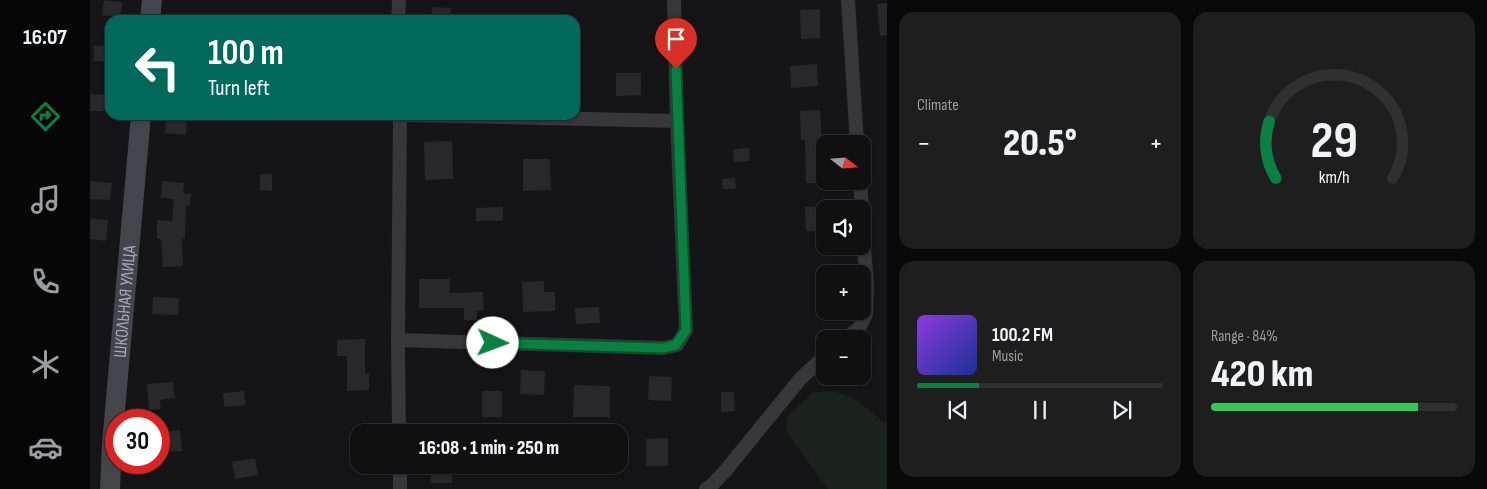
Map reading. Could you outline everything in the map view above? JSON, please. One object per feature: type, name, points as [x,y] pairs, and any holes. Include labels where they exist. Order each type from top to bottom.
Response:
[{"type":"street","points":[[150,15],[152,0]]},
{"type":"street","points":[[398,15],[399,0]]},
{"type":"street","points":[[398,340],[663,348],[676,345],[686,330],[674,0]]},
{"type":"street","points":[[848,0],[856,135]]},
{"type":"street","points":[[580,119],[677,121]]},
{"type":"street","name":"ШКОЛЬНАЯ УЛИЦА","points":[[110,489],[112,444],[141,120]]},
{"type":"street","points":[[399,424],[401,120]]},
{"type":"street","points":[[856,330],[866,314],[867,285],[865,255]]},
{"type":"street","points":[[706,489],[726,470],[801,378],[816,364]]},
{"type":"street","points":[[400,474],[400,489]]},
{"type":"shaded area","points":[[833,391],[855,399],[883,421],[887,422],[887,489],[828,489],[786,431],[788,415],[813,393]]},
{"type":"building","points":[[104,0],[122,2],[121,15],[102,15]]},
{"type":"building","points":[[887,3],[887,35],[880,36],[877,4]]},
{"type":"building","points":[[432,7],[451,8],[450,15],[431,15]]},
{"type":"building","points":[[820,9],[820,38],[801,39],[800,10]]},
{"type":"building","points":[[94,46],[105,46],[105,62],[93,61]]},
{"type":"building","points":[[817,64],[818,86],[791,88],[790,66]]},
{"type":"building","points":[[616,73],[641,73],[641,95],[616,96]]},
{"type":"building","points":[[90,94],[105,95],[105,111],[90,111]]},
{"type":"building","points":[[820,110],[821,135],[816,135],[816,183],[806,183],[805,140],[801,140],[800,111]]},
{"type":"building","points":[[166,120],[187,120],[186,135],[165,133]]},
{"type":"building","points":[[452,141],[453,179],[425,180],[424,142]]},
{"type":"building","points":[[749,148],[750,161],[734,162],[733,149]]},
{"type":"building","points":[[523,159],[550,159],[551,190],[523,191]]},
{"type":"building","points":[[260,174],[272,174],[272,191],[260,190]]},
{"type":"building","points":[[735,178],[736,189],[723,189],[722,179]]},
{"type":"building","points":[[90,181],[112,183],[110,200],[90,199]]},
{"type":"building","points":[[162,181],[184,183],[183,193],[191,194],[190,206],[186,205],[185,239],[182,239],[183,266],[163,267],[161,239],[157,239],[157,220],[172,221],[174,199],[161,198]]},
{"type":"building","points":[[816,206],[816,231],[806,231],[805,207]]},
{"type":"building","points":[[503,207],[503,221],[476,221],[476,208]]},
{"type":"building","points":[[90,218],[108,220],[106,241],[90,239]]},
{"type":"building","points":[[419,279],[450,279],[450,293],[483,292],[484,310],[477,311],[477,320],[464,320],[464,308],[419,308]]},
{"type":"building","points":[[544,281],[544,292],[555,292],[555,311],[523,312],[522,282]]},
{"type":"building","points":[[153,297],[179,298],[178,315],[152,314]]},
{"type":"building","points":[[599,307],[600,323],[576,324],[575,308]]},
{"type":"building","points":[[365,339],[365,374],[369,374],[369,390],[347,391],[347,356],[337,356],[337,340]]},
{"type":"building","points":[[521,370],[545,371],[544,395],[520,394]]},
{"type":"building","points":[[649,376],[672,377],[671,401],[648,400]]},
{"type":"building","points":[[173,382],[175,398],[160,400],[161,409],[149,409],[147,384]]},
{"type":"building","points":[[574,385],[610,386],[610,417],[573,417]]},
{"type":"building","points":[[244,391],[245,405],[224,407],[223,393]]},
{"type":"building","points":[[482,391],[502,391],[502,417],[482,417]]},
{"type":"building","points":[[721,392],[734,392],[735,411],[721,412]]},
{"type":"building","points":[[180,430],[182,451],[170,452],[170,431]]},
{"type":"building","points":[[668,438],[668,466],[646,466],[646,439]]},
{"type":"building","points":[[255,458],[258,475],[235,479],[232,462]]},
{"type":"building","points":[[431,474],[452,474],[452,483],[431,483]]},
{"type":"route","points":[[493,343],[663,348],[676,345],[686,330],[676,69]]}]
